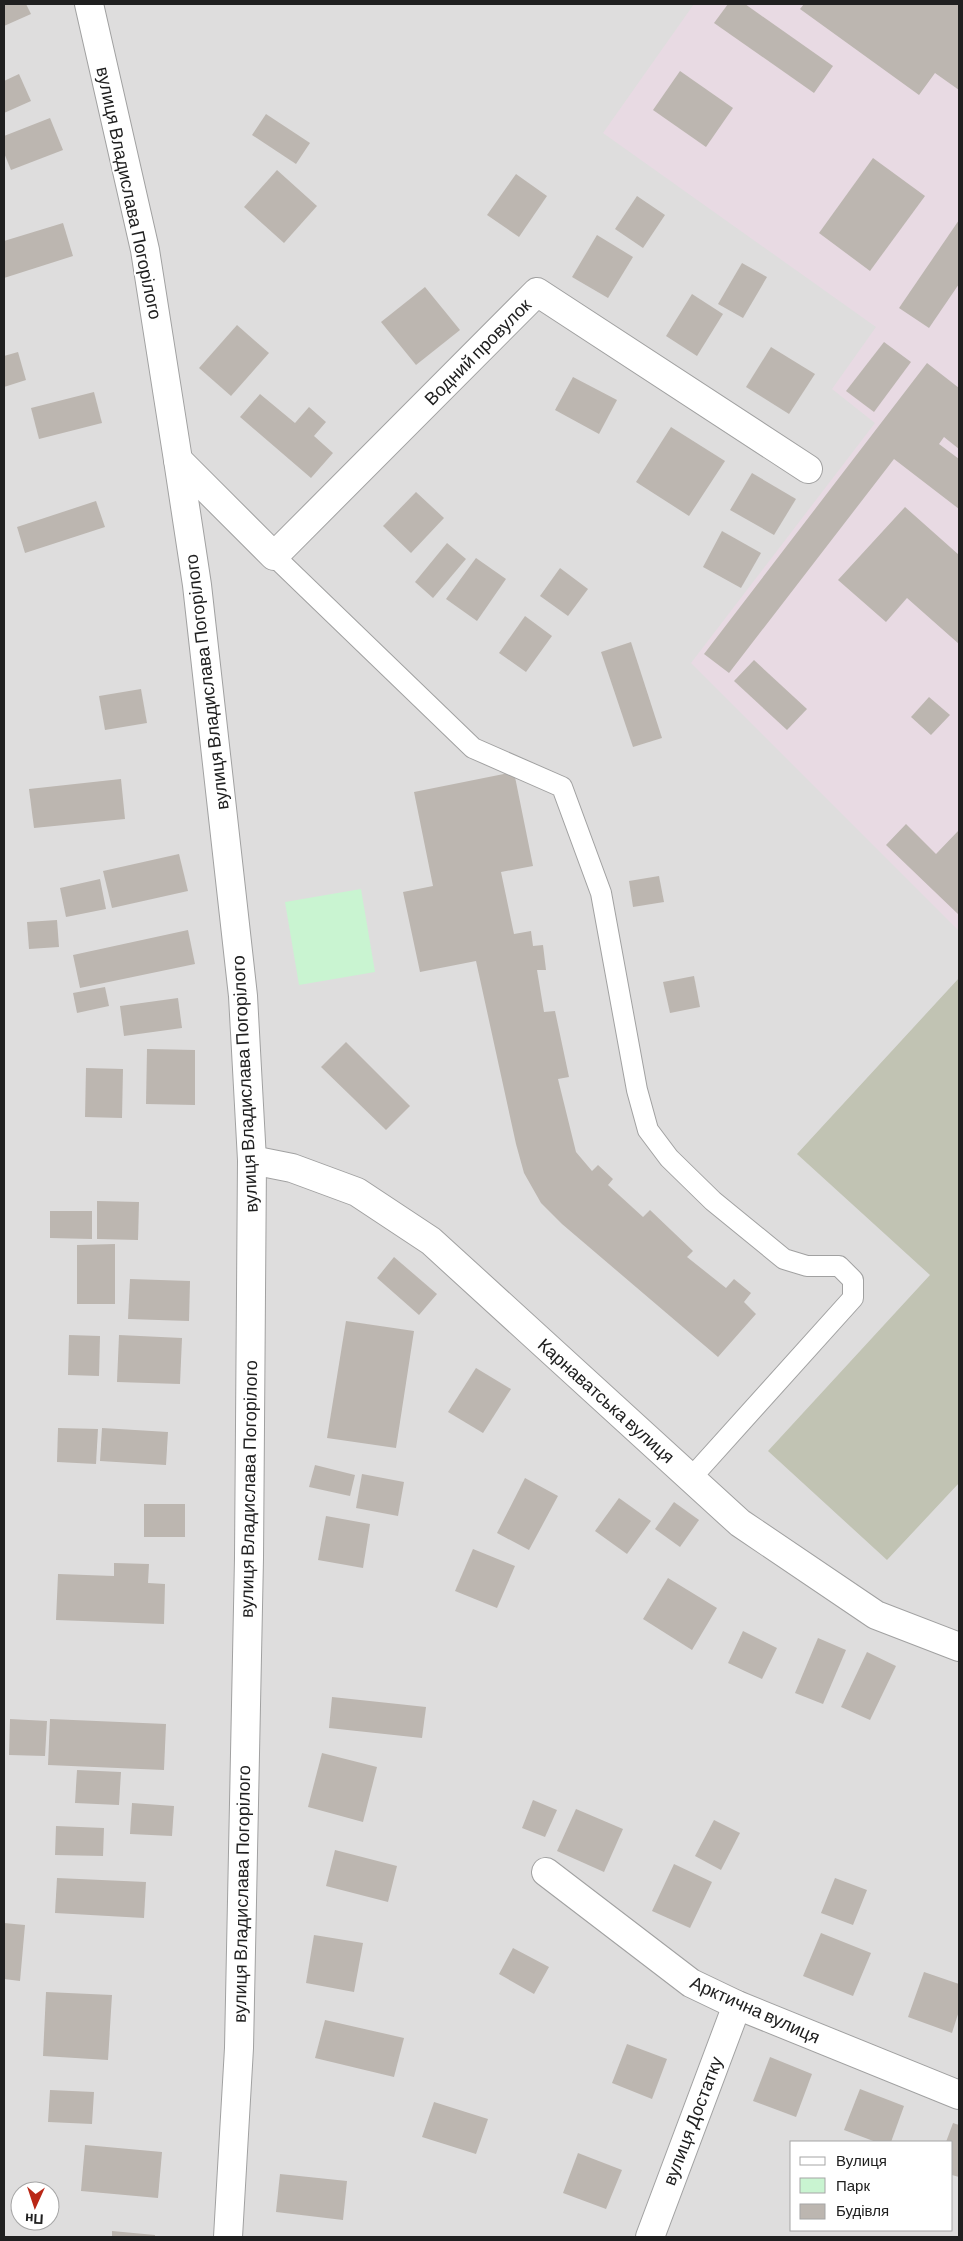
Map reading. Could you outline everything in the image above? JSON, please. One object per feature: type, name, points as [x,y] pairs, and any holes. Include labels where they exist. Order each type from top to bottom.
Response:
[{"type":"street","name":"вулиця Владислава Погорілого","points":[[89,4],[145,250],[178,460],[197,585],[243,996],[252,1160],[249,1558],[239,2028],[228,2237]]},
{"type":"street","name":"Водний провулок","points":[[274,556],[537,292],[808,469]]},
{"type":"street","points":[[178,460],[274,556]]},
{"type":"street","name":"Карнаватська вулиця","points":[[252,1160],[292,1168],[356,1192],[430,1241],[740,1523],[876,1615],[959,1647]]},
{"type":"street","name":"Арктична вулиця","points":[[546,1872],[691,1983],[737,2006],[959,2095]]},
{"type":"street","name":"вулиця Достатку","points":[[650,2237],[737,2006]]},
{"type":"lane","points":[[274,556],[473,748],[562,787],[601,893],[637,1090],[648,1130],[668,1158],[713,1201],[784,1259],[807,1266],[839,1266],[853,1280],[853,1298],[691,1478]]},
{"type":"shaded area","points":[[4,4],[959,4],[959,2237],[4,2237]]},
{"type":"shaded area","points":[[694,4],[959,4],[959,931],[691,663],[875,423],[832,389],[876,327],[603,133]]},
{"type":"shaded area","points":[[959,978],[959,1483],[887,1560],[768,1451],[930,1275],[797,1154]]},
{"type":"green space","points":[[361,889],[375,972],[299,985],[285,902]]},
{"type":"building","points":[[4,4],[26,4],[31,14],[4,26]]},
{"type":"building","points":[[728,4],[745,4],[833,66],[814,93],[714,23]]},
{"type":"building","points":[[804,4],[959,4],[959,90],[935,73],[919,95],[800,9]]},
{"type":"building","points":[[680,71],[733,108],[706,147],[653,110]]},
{"type":"building","points":[[19,74],[31,101],[4,113],[4,81]]},
{"type":"building","points":[[266,114],[310,143],[296,164],[252,135]]},
{"type":"building","points":[[50,118],[63,150],[11,170],[4,153],[4,136]]},
{"type":"building","points":[[873,158],[925,196],[870,271],[819,233]]},
{"type":"building","points":[[277,170],[317,206],[284,243],[244,207]]},
{"type":"building","points":[[516,174],[547,196],[519,237],[487,215]]},
{"type":"building","points":[[637,196],[665,215],[643,248],[615,229]]},
{"type":"building","points":[[959,220],[959,284],[929,328],[899,308]]},
{"type":"building","points":[[63,223],[73,256],[4,278],[4,241]]},
{"type":"building","points":[[597,235],[633,257],[608,298],[572,277]]},
{"type":"building","points":[[742,263],[767,277],[743,318],[718,304]]},
{"type":"building","points":[[425,287],[460,330],[416,365],[381,322]]},
{"type":"building","points":[[692,294],[723,314],[697,356],[666,336]]},
{"type":"building","points":[[237,325],[269,353],[231,396],[199,368]]},
{"type":"building","points":[[884,342],[911,362],[874,412],[846,391]]},
{"type":"building","points":[[771,347],[815,374],[789,414],[746,387]]},
{"type":"building","points":[[18,352],[26,380],[4,387],[4,356]]},
{"type":"building","points":[[927,363],[959,388],[959,449],[944,437],[939,444],[959,459],[959,509],[894,459],[729,673],[704,654]]},
{"type":"building","points":[[573,377],[617,400],[599,434],[555,410]]},
{"type":"building","points":[[94,392],[102,423],[39,439],[31,408]]},
{"type":"building","points":[[260,394],[295,423],[309,407],[326,422],[314,436],[333,453],[311,478],[240,417]]},
{"type":"building","points":[[671,427],[725,461],[689,516],[636,482]]},
{"type":"building","points":[[752,473],[796,499],[774,535],[730,510]]},
{"type":"building","points":[[416,492],[444,518],[411,553],[383,526]]},
{"type":"building","points":[[96,501],[105,527],[25,553],[17,527]]},
{"type":"building","points":[[905,507],[959,555],[959,644],[907,598],[886,622],[838,580]]},
{"type":"building","points":[[722,531],[761,553],[741,588],[703,567]]},
{"type":"building","points":[[447,543],[466,559],[433,598],[415,582]]},
{"type":"building","points":[[476,558],[506,579],[477,621],[446,599]]},
{"type":"building","points":[[560,568],[588,589],[568,616],[540,596]]},
{"type":"building","points":[[525,616],[552,636],[526,672],[499,653]]},
{"type":"building","points":[[631,642],[662,738],[633,747],[601,652]]},
{"type":"building","points":[[754,660],[807,709],[787,730],[734,681]]},
{"type":"building","points":[[141,689],[147,723],[105,730],[99,696]]},
{"type":"building","points":[[929,697],[950,715],[931,735],[911,717]]},
{"type":"building","points":[[514,772],[533,866],[501,872],[514,934],[531,931],[533,946],[543,945],[546,970],[537,970],[544,1012],[555,1011],[569,1077],[558,1079],[576,1152],[592,1171],[598,1165],[613,1179],[608,1185],[643,1217],[650,1210],[693,1251],[687,1257],[726,1288],[734,1279],[751,1293],[744,1302],[756,1314],[718,1357],[562,1224],[541,1203],[524,1173],[516,1144],[476,961],[420,972],[403,892],[433,886],[414,792]]},
{"type":"building","points":[[121,779],[125,819],[34,828],[29,789]]},
{"type":"building","points":[[906,824],[936,854],[959,830],[959,915],[886,845]]},
{"type":"building","points":[[179,854],[188,891],[112,908],[103,871]]},
{"type":"building","points":[[659,876],[664,902],[633,907],[629,881]]},
{"type":"building","points":[[100,879],[106,909],[66,917],[60,888]]},
{"type":"building","points":[[57,920],[59,947],[29,949],[27,922]]},
{"type":"building","points":[[188,930],[195,964],[80,988],[73,955]]},
{"type":"building","points":[[694,976],[700,1007],[670,1013],[663,982]]},
{"type":"building","points":[[105,987],[109,1006],[77,1013],[73,993]]},
{"type":"building","points":[[178,998],[182,1028],[124,1036],[120,1006]]},
{"type":"building","points":[[346,1042],[410,1106],[386,1130],[321,1067]]},
{"type":"building","points":[[147,1049],[195,1050],[195,1105],[146,1104]]},
{"type":"building","points":[[86,1068],[123,1069],[122,1118],[85,1117]]},
{"type":"building","points":[[97,1201],[139,1202],[138,1240],[97,1239]]},
{"type":"building","points":[[50,1211],[92,1211],[92,1239],[50,1238]]},
{"type":"building","points":[[115,1244],[115,1304],[77,1304],[77,1245]]},
{"type":"building","points":[[394,1257],[437,1294],[419,1315],[377,1278]]},
{"type":"building","points":[[130,1279],[190,1281],[189,1321],[128,1319]]},
{"type":"building","points":[[346,1321],[414,1331],[396,1448],[327,1438]]},
{"type":"building","points":[[69,1335],[100,1336],[99,1376],[68,1375]]},
{"type":"building","points":[[119,1335],[182,1338],[180,1384],[117,1382]]},
{"type":"building","points":[[476,1368],[511,1389],[483,1433],[448,1412]]},
{"type":"building","points":[[58,1428],[98,1429],[96,1464],[57,1462]]},
{"type":"building","points":[[102,1428],[168,1432],[166,1465],[100,1461]]},
{"type":"building","points":[[315,1465],[355,1475],[350,1496],[309,1487]]},
{"type":"building","points":[[362,1474],[404,1482],[398,1516],[356,1508]]},
{"type":"building","points":[[525,1478],[558,1496],[529,1550],[497,1533]]},
{"type":"building","points":[[619,1498],[651,1521],[627,1554],[595,1531]]},
{"type":"building","points":[[674,1502],[699,1520],[680,1547],[655,1529]]},
{"type":"building","points":[[144,1504],[185,1504],[185,1537],[144,1537]]},
{"type":"building","points":[[326,1516],[370,1524],[363,1568],[318,1560]]},
{"type":"building","points":[[473,1549],[515,1566],[497,1608],[455,1591]]},
{"type":"building","points":[[114,1563],[149,1564],[148,1583],[165,1584],[164,1624],[56,1620],[58,1574],[114,1576]]},
{"type":"building","points":[[668,1578],[717,1608],[692,1650],[643,1619]]},
{"type":"building","points":[[743,1631],[777,1648],[762,1679],[728,1663]]},
{"type":"building","points":[[818,1638],[846,1650],[823,1704],[795,1693]]},
{"type":"building","points":[[867,1652],[896,1666],[870,1720],[841,1707]]},
{"type":"building","points":[[332,1697],[426,1707],[422,1738],[329,1728]]},
{"type":"building","points":[[10,1719],[47,1721],[45,1756],[9,1755]]},
{"type":"building","points":[[50,1719],[166,1724],[164,1770],[48,1765]]},
{"type":"building","points":[[322,1753],[377,1767],[363,1822],[308,1807]]},
{"type":"building","points":[[77,1770],[121,1772],[119,1805],[75,1803]]},
{"type":"building","points":[[533,1800],[557,1810],[545,1837],[522,1828]]},
{"type":"building","points":[[132,1803],[174,1806],[172,1836],[130,1834]]},
{"type":"building","points":[[576,1809],[623,1829],[604,1872],[557,1851]]},
{"type":"building","points":[[714,1820],[740,1833],[721,1870],[695,1856]]},
{"type":"building","points":[[56,1826],[104,1828],[103,1856],[55,1855]]},
{"type":"building","points":[[335,1850],[397,1866],[388,1902],[326,1886]]},
{"type":"building","points":[[674,1864],[712,1882],[690,1928],[652,1911]]},
{"type":"building","points":[[57,1878],[146,1882],[144,1918],[55,1913]]},
{"type":"building","points":[[835,1878],[867,1890],[853,1925],[821,1913]]},
{"type":"building","points":[[4,1923],[25,1925],[20,1981],[4,1979]]},
{"type":"building","points":[[821,1933],[871,1953],[853,1996],[803,1976]]},
{"type":"building","points":[[314,1935],[363,1943],[354,1992],[306,1983]]},
{"type":"building","points":[[513,1948],[549,1967],[534,1994],[499,1974]]},
{"type":"building","points":[[924,1972],[959,1984],[959,2011],[952,2033],[908,2017]]},
{"type":"building","points":[[46,1992],[112,1995],[108,2060],[43,2056]]},
{"type":"building","points":[[325,2020],[404,2038],[394,2077],[315,2058]]},
{"type":"building","points":[[627,2044],[667,2059],[652,2099],[612,2083]]},
{"type":"building","points":[[770,2057],[812,2074],[796,2117],[753,2101]]},
{"type":"building","points":[[860,2089],[904,2106],[891,2141],[873,2141],[844,2130]]},
{"type":"building","points":[[50,2090],[94,2092],[92,2124],[48,2122]]},
{"type":"building","points":[[434,2102],[488,2119],[476,2154],[422,2137]]},
{"type":"building","points":[[953,2123],[959,2125],[959,2177],[953,2175],[953,2141],[946,2141]]},
{"type":"building","points":[[85,2145],[162,2152],[158,2198],[81,2191]]},
{"type":"building","points":[[578,2153],[622,2170],[606,2209],[563,2193]]},
{"type":"building","points":[[280,2174],[347,2181],[343,2220],[276,2212]]},
{"type":"building","points":[[112,2231],[155,2235],[155,2237],[112,2237]]}]
